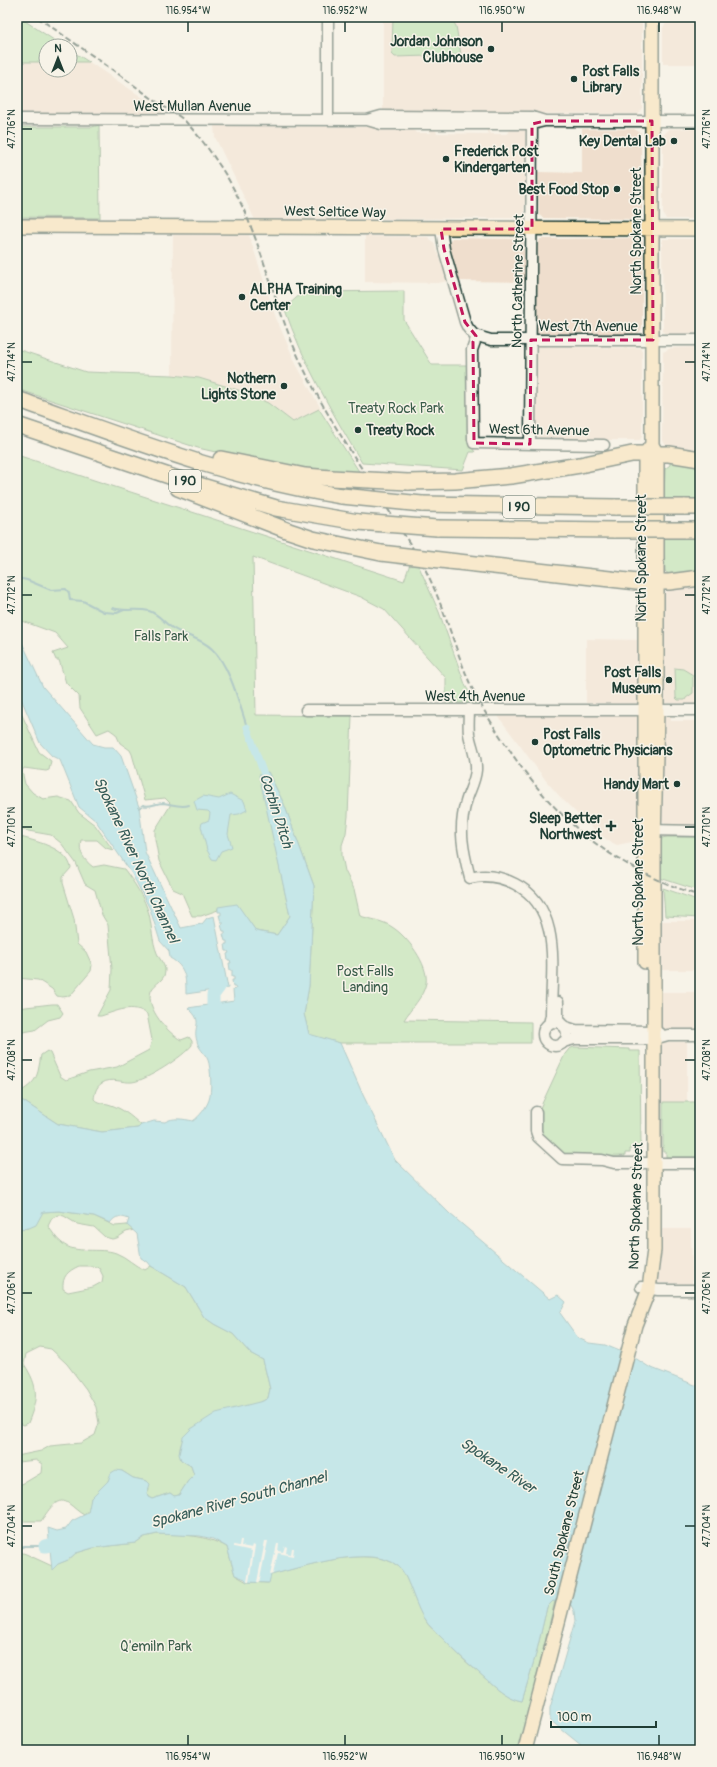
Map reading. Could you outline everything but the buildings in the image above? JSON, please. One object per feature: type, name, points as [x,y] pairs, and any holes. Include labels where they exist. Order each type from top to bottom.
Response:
[{"type":"highway","points":[[17,398],[215,458],[305,476],[408,482],[455,481],[499,478],[564,468],[651,451],[700,459]]},
{"type":"highway","name":"I 90","points":[[17,398],[205,465],[272,483],[342,496],[422,504],[700,507]]},
{"type":"highway","name":"I 90","points":[[17,425],[178,479],[276,508],[358,522],[438,528],[700,530]]},
{"type":"highway","points":[[62,440],[114,463],[288,531],[313,539],[381,553],[652,582],[700,578]]},
{"type":"main road","name":"North Spokane Street","points":[[635,1324],[645,1288],[654,1245],[651,1163],[649,830],[653,340],[652,17]]},
{"type":"main road","name":"West Seltice Way","points":[[17,226],[700,229]]},
{"type":"main road","name":"South Spokane Street","points":[[526,1750],[560,1612],[635,1324]]},
{"type":"street","points":[[328,17],[328,120]]},
{"type":"street","name":"West Mullan Avenue","points":[[17,119],[367,120],[382,124],[532,121],[700,121]]},
{"type":"street","name":"North Catherine Street","points":[[530,444],[532,121]]},
{"type":"street","points":[[441,229],[444,250],[465,322],[468,328],[477,336]]},
{"type":"street","name":"West 7th Avenue","points":[[477,336],[491,340],[700,340]]},
{"type":"street","name":"West 6th Avenue","points":[[477,336],[472,350],[472,439],[474,444],[604,445]]},
{"type":"street","points":[[469,709],[469,734],[476,766],[475,779],[467,800],[462,826],[463,850],[469,875]]},
{"type":"street","name":"West 4th Avenue","points":[[306,710],[700,710]]},
{"type":"street","points":[[649,830],[700,830]]},
{"type":"street","points":[[469,875],[490,870],[514,876],[533,889],[547,905],[554,921],[557,936],[558,1013],[566,1035],[563,1042]]},
{"type":"street","points":[[469,875],[492,877],[513,882],[529,893],[545,914],[552,940],[551,1015],[549,1024],[543,1032],[545,1041],[550,1045],[556,1046],[563,1042],[575,1039],[650,1035],[700,1035]]},
{"type":"street","points":[[549,1024],[555,1022],[579,1030],[650,1035]]},
{"type":"street","points":[[536,1112],[536,1131],[538,1137],[562,1159],[597,1160],[612,1163],[700,1163]]},
{"type":"street","points":[[645,1288],[700,1290]]},
{"type":"highlighted area","points":[[545,121],[652,121],[653,340],[531,340],[530,444],[474,443],[473,342],[476,336],[465,322],[444,249],[441,229],[532,229],[532,124]]},
{"type":"shaded area","points":[[383,17],[642,17],[642,108],[638,114],[383,113]]},
{"type":"shaded area","points":[[670,22],[700,23],[700,64],[663,64],[663,28],[665,24]]},
{"type":"shaded area","points":[[17,62],[38,62],[38,78],[78,78],[78,62],[89,62],[169,115],[17,113]]},
{"type":"shaded area","points":[[214,126],[411,127],[416,133],[430,133],[427,127],[434,127],[437,133],[488,134],[485,128],[488,128],[491,134],[506,134],[513,128],[525,128],[526,185],[524,211],[522,217],[519,218],[255,220],[215,137]]},
{"type":"shaded area","points":[[700,128],[700,219],[666,219],[663,213],[663,135],[670,129]]},
{"type":"shaded area","points":[[582,129],[634,129],[641,133],[642,213],[637,219],[543,218],[539,215],[538,172],[582,173]]},
{"type":"shaded area","points":[[173,234],[249,235],[276,318],[296,364],[321,409],[293,422],[268,403],[172,375]]},
{"type":"shaded area","points":[[365,236],[428,237],[434,243],[448,281],[438,283],[365,282]]},
{"type":"shaded area","points":[[452,238],[522,240],[524,246],[525,282],[458,281],[448,245]]},
{"type":"shaded area","points":[[639,238],[643,242],[642,327],[640,332],[637,334],[546,333],[537,335],[535,328],[537,325],[538,245],[540,239]]},
{"type":"shaded area","points":[[663,239],[700,239],[700,334],[665,334],[663,331]]},
{"type":"shaded area","points":[[536,345],[543,345],[547,347],[640,348],[642,351],[642,436],[640,440],[543,440],[537,437],[534,348]]},
{"type":"shaded area","points":[[700,347],[700,441],[695,441],[695,447],[700,451],[667,447],[662,439],[663,352],[671,348]]},
{"type":"shaded area","points":[[700,583],[700,704],[665,703],[663,701],[663,595],[676,586]]},
{"type":"shaded area","points":[[586,639],[641,640],[640,702],[635,704],[586,703]]},
{"type":"shaded area","points":[[670,715],[671,721],[700,721],[700,825],[667,825],[661,821],[662,718]]},
{"type":"shaded area","points":[[498,716],[635,716],[640,719],[641,840],[617,845],[607,840],[589,825],[547,782]]},
{"type":"shaded area","points":[[656,921],[700,921],[700,970],[660,970]]},
{"type":"shaded area","points":[[659,992],[700,992],[700,1029],[659,1028]]},
{"type":"shaded area","points":[[661,1042],[687,1042],[687,1102],[660,1102],[657,1045]]},
{"type":"shaded area","points":[[657,1229],[691,1229],[692,1284],[658,1283],[654,1280]]},
{"type":"green space","points":[[17,17],[19,17],[51,38],[38,38],[38,62],[17,62]]},
{"type":"green space","points":[[393,17],[450,17],[456,26],[461,55],[395,57],[392,54]]},
{"type":"green space","points":[[480,17],[521,17],[521,22]]},
{"type":"green space","points":[[78,55],[89,62],[78,62]]},
{"type":"green space","points":[[99,125],[100,218],[17,217],[17,127],[92,127]]},
{"type":"green space","name":"Treaty Rock Park","points":[[404,291],[404,320],[432,365],[469,365],[470,439],[472,448],[475,452],[470,452],[463,470],[362,463],[309,368],[284,307],[305,292]]},
{"type":"green space","points":[[17,349],[86,372],[172,375],[199,378],[241,391],[268,403],[293,422],[319,409],[362,476],[268,464],[198,448],[17,389]]},
{"type":"green space","name":"Falls Park","points":[[17,455],[404,581],[411,561],[417,562],[439,612],[466,687],[477,703],[446,703],[446,678],[384,609],[361,597],[253,557],[256,715],[352,716],[348,816],[346,833],[342,845],[342,856],[345,871],[354,889],[360,916],[385,923],[398,931],[410,944],[421,960],[426,976],[426,983],[420,998],[404,1020],[531,1022],[531,1043],[340,1043],[309,1035],[304,1014],[309,986],[314,886],[284,804],[268,772],[260,775],[290,916],[277,935],[256,931],[237,905],[218,908],[218,910],[201,916],[192,916],[182,893],[173,889],[159,861],[155,830],[170,806],[170,803],[165,798],[145,800],[130,750],[120,743],[116,734],[109,729],[97,734],[80,708],[79,696],[66,683],[59,660],[56,660],[53,653],[68,648],[55,633],[17,619]]},
{"type":"green space","points":[[674,461],[700,465],[700,499],[664,499],[665,469],[670,465],[670,462]]},
{"type":"green space","points":[[664,538],[700,538],[700,574],[670,575],[665,571]]},
{"type":"green space","points":[[675,668],[683,669],[693,675],[693,693],[685,700],[678,700],[676,698]]},
{"type":"green space","points":[[17,704],[39,752],[51,761],[49,770],[46,771],[24,768],[22,771],[25,784],[33,793],[43,799],[58,797],[71,801],[79,813],[95,825],[113,850],[106,848],[97,840],[81,840],[80,848],[84,859],[93,867],[104,865],[124,869],[132,879],[145,902],[149,914],[155,948],[165,969],[164,976],[151,991],[151,1005],[154,1012],[170,1032],[181,1040],[189,1037],[192,1041],[192,1045],[188,1050],[155,1073],[138,1081],[132,1082],[113,1080],[106,1081],[97,1088],[95,1092],[95,1100],[118,1108],[134,1118],[141,1125],[138,1128],[102,1132],[58,1124],[17,1097],[17,1094],[33,1082],[39,1069],[41,1055],[47,1051],[50,1053],[60,1076],[66,1080],[89,1072],[117,1067],[149,1050],[152,1040],[147,1014],[142,1011],[131,1008],[97,1016],[111,990],[112,969],[108,925],[102,915],[95,890],[85,884],[76,863],[61,843],[51,835],[17,829]]},
{"type":"green space","points":[[17,836],[41,843],[57,850],[68,861],[71,868],[63,877],[63,883],[74,919],[77,944],[86,952],[92,965],[91,971],[70,996],[57,996],[52,989],[38,980],[17,978]]},
{"type":"green space","points":[[667,837],[700,837],[700,891],[657,877],[659,840]]},
{"type":"green space","points":[[663,888],[700,901],[700,918],[665,916]]},
{"type":"green space","points":[[57,1004],[63,1013],[60,1017],[48,1020],[35,1030],[17,1033],[17,1008]]},
{"type":"green space","points":[[574,1047],[629,1049],[629,1051],[640,1051],[641,1148],[630,1148],[630,1153],[625,1153],[625,1156],[567,1157],[540,1132],[540,1108],[565,1054],[569,1049]]},
{"type":"green space","points":[[663,1102],[700,1102],[700,1157],[666,1157],[666,1152],[663,1152]]},
{"type":"green space","points":[[59,1211],[94,1216],[115,1226],[127,1225],[134,1230],[112,1239],[105,1237],[94,1227],[77,1224],[64,1216],[59,1215],[52,1218],[48,1226],[58,1239],[67,1247],[81,1250],[110,1251],[116,1253],[145,1270],[151,1266],[186,1287],[204,1317],[233,1334],[250,1353],[263,1360],[270,1389],[268,1398],[191,1429],[186,1436],[180,1447],[180,1456],[181,1460],[191,1466],[194,1475],[179,1495],[174,1496],[170,1493],[152,1499],[148,1497],[147,1494],[149,1490],[147,1481],[133,1478],[122,1471],[112,1473],[108,1481],[91,1498],[89,1510],[84,1515],[68,1503],[60,1501],[52,1506],[41,1521],[17,1521],[17,1486],[41,1473],[42,1464],[36,1460],[18,1462],[17,1456],[41,1451],[50,1446],[81,1443],[95,1435],[99,1423],[96,1407],[86,1389],[67,1364],[51,1349],[40,1347],[26,1354],[24,1364],[29,1372],[34,1386],[34,1406],[28,1423],[24,1425],[17,1422],[17,1229],[29,1228],[42,1212]],"holes":[[[79,1266],[92,1266],[99,1268],[103,1276],[102,1282],[93,1287],[68,1292],[63,1289],[66,1274]]]},
{"type":"green space","name":"Q'emiln Park","points":[[157,1534],[201,1537],[227,1547],[235,1575],[247,1582],[268,1583],[270,1575],[336,1559],[371,1557],[386,1560],[398,1566],[405,1575],[427,1623],[463,1659],[498,1689],[509,1697],[522,1701],[536,1654],[547,1607],[555,1601],[519,1750],[17,1750],[17,1551],[52,1566],[68,1560],[76,1553],[93,1548],[135,1543],[144,1537]]},
{"type":"water","points":[[17,632],[43,687],[93,744],[104,747],[113,747],[121,756],[139,807],[145,852],[181,928],[202,924],[207,918],[214,916],[228,988],[186,994],[184,973],[179,965],[170,958],[169,951],[160,941],[150,909],[132,874],[96,821],[79,807],[60,760],[52,756],[40,743],[17,689]]},
{"type":"water","name":"Spokane River","points":[[268,772],[284,804],[314,886],[309,986],[304,1014],[309,1034],[340,1043],[363,1095],[395,1160],[450,1214],[550,1299],[558,1295],[566,1302],[560,1313],[578,1338],[589,1343],[605,1345],[632,1356],[649,1367],[700,1387],[700,1750],[587,1750],[550,1720],[550,1708],[575,1621],[574,1611],[571,1605],[553,1601],[547,1607],[536,1654],[522,1701],[509,1697],[498,1689],[430,1626],[421,1614],[402,1570],[398,1566],[386,1560],[371,1557],[336,1559],[271,1575],[269,1583],[247,1582],[245,1579],[235,1575],[227,1547],[213,1539],[200,1536],[157,1534],[144,1537],[135,1543],[93,1548],[76,1553],[68,1560],[58,1564],[52,1570],[48,1528],[57,1531],[66,1529],[72,1521],[88,1513],[91,1498],[108,1481],[111,1473],[116,1470],[122,1471],[133,1478],[147,1481],[150,1484],[147,1494],[148,1497],[152,1499],[170,1493],[174,1496],[179,1495],[194,1475],[191,1466],[181,1460],[179,1454],[183,1437],[191,1429],[216,1413],[263,1401],[268,1398],[270,1389],[263,1360],[250,1353],[233,1334],[204,1317],[186,1287],[151,1266],[148,1262],[141,1258],[137,1234],[127,1225],[129,1219],[118,1217],[110,1223],[94,1216],[59,1211],[43,1212],[36,1225],[29,1228],[17,1229],[17,1097],[58,1124],[102,1132],[138,1128],[141,1125],[154,1121],[165,1122],[171,1119],[178,1119],[193,1121],[202,1112],[208,1103],[210,1096],[210,1068],[208,1060],[198,1044],[196,1036],[196,1017],[188,1008],[234,1001],[233,990],[236,989],[233,987],[232,980],[234,980],[234,977],[232,977],[232,970],[230,970],[229,963],[231,963],[230,960],[228,960],[227,954],[229,953],[226,951],[225,944],[227,944],[227,941],[225,941],[223,934],[225,934],[225,931],[223,931],[221,925],[223,922],[221,922],[219,915],[221,915],[221,912],[218,912],[218,907],[237,904],[256,931],[277,935],[290,916],[259,775]]},
{"type":"water","points":[[230,794],[244,801],[247,810],[239,814],[231,815],[228,834],[232,847],[221,851],[216,860],[212,859],[207,850],[201,826],[202,823],[209,820],[210,813],[208,811],[197,810],[194,801],[203,796],[219,799]]},
{"type":"pier","points":[[240,1540],[242,1540],[241,1546],[252,1548],[253,1545],[255,1546],[249,1582],[247,1582],[252,1551],[234,1547],[234,1545],[239,1546]]},
{"type":"pier","points":[[265,1541],[268,1541],[259,1583],[257,1582]]},
{"type":"pier","points":[[277,1544],[279,1544],[278,1551],[283,1552],[285,1546],[287,1547],[286,1553],[291,1554],[292,1548],[294,1548],[293,1556],[278,1553],[273,1574],[270,1575]]},
{"type":"waterway","points":[[17,578],[27,580],[51,590],[66,589],[69,593],[70,600],[83,601],[104,612],[117,613],[124,610]]},
{"type":"waterway","name":"Corbin Ditch","points":[[112,608],[152,612],[176,630],[202,642],[212,649],[224,665],[229,675],[247,727]]},
{"type":"waterway","name":"Corbin Ditch","points":[[247,727],[267,783]]},
{"type":"waterway","points":[[139,808],[143,805],[148,806],[163,803],[180,806],[189,805]]},
{"type":"waterway","name":"Spokane River North Channel","points":[[214,973],[218,978],[219,987],[213,995],[213,1004],[222,1019]]},
{"type":"waterway","name":"Spokane River South Channel","points":[[45,1546],[66,1542]]},
{"type":"waterway","name":"Spokane River South Channel","points":[[17,1546],[20,1548],[24,1546],[45,1546]]},
{"type":"railway","points":[[37,17],[158,103],[183,119],[199,137],[218,163],[231,184],[252,229],[294,347],[317,395],[344,441],[422,564],[438,597],[471,686],[492,723],[525,772],[545,797],[566,819],[613,856],[668,884],[700,896]]},
{"type":"place","name":"Jordan Johnson Clubhouse","points":[[491,49]]},
{"type":"place","name":"Post Falls Library","points":[[574,79]]},
{"type":"place","name":"Key Dental Lab","points":[[674,141]]},
{"type":"place","name":"Frederick Post Kindergarten","points":[[446,159]]},
{"type":"place","name":"Best Food Stop","points":[[617,189]]},
{"type":"place","name":"ALPHA Training Center","points":[[242,297]]},
{"type":"place","name":"Nothern Lights Stone","points":[[284,386]]},
{"type":"place","name":"Treaty Rock","points":[[358,430]]},
{"type":"place","name":"Post Falls Museum","points":[[669,680]]},
{"type":"place","name":"Post Falls Optometric Physicians","points":[[535,742]]},
{"type":"place","name":"Handy Mart","points":[[677,784]]},
{"type":"place","name":"Sleep Better Northwest","points":[[611,826]]},
{"type":"park label","name":"Post Falls Landing","points":[[365,980]]}]
